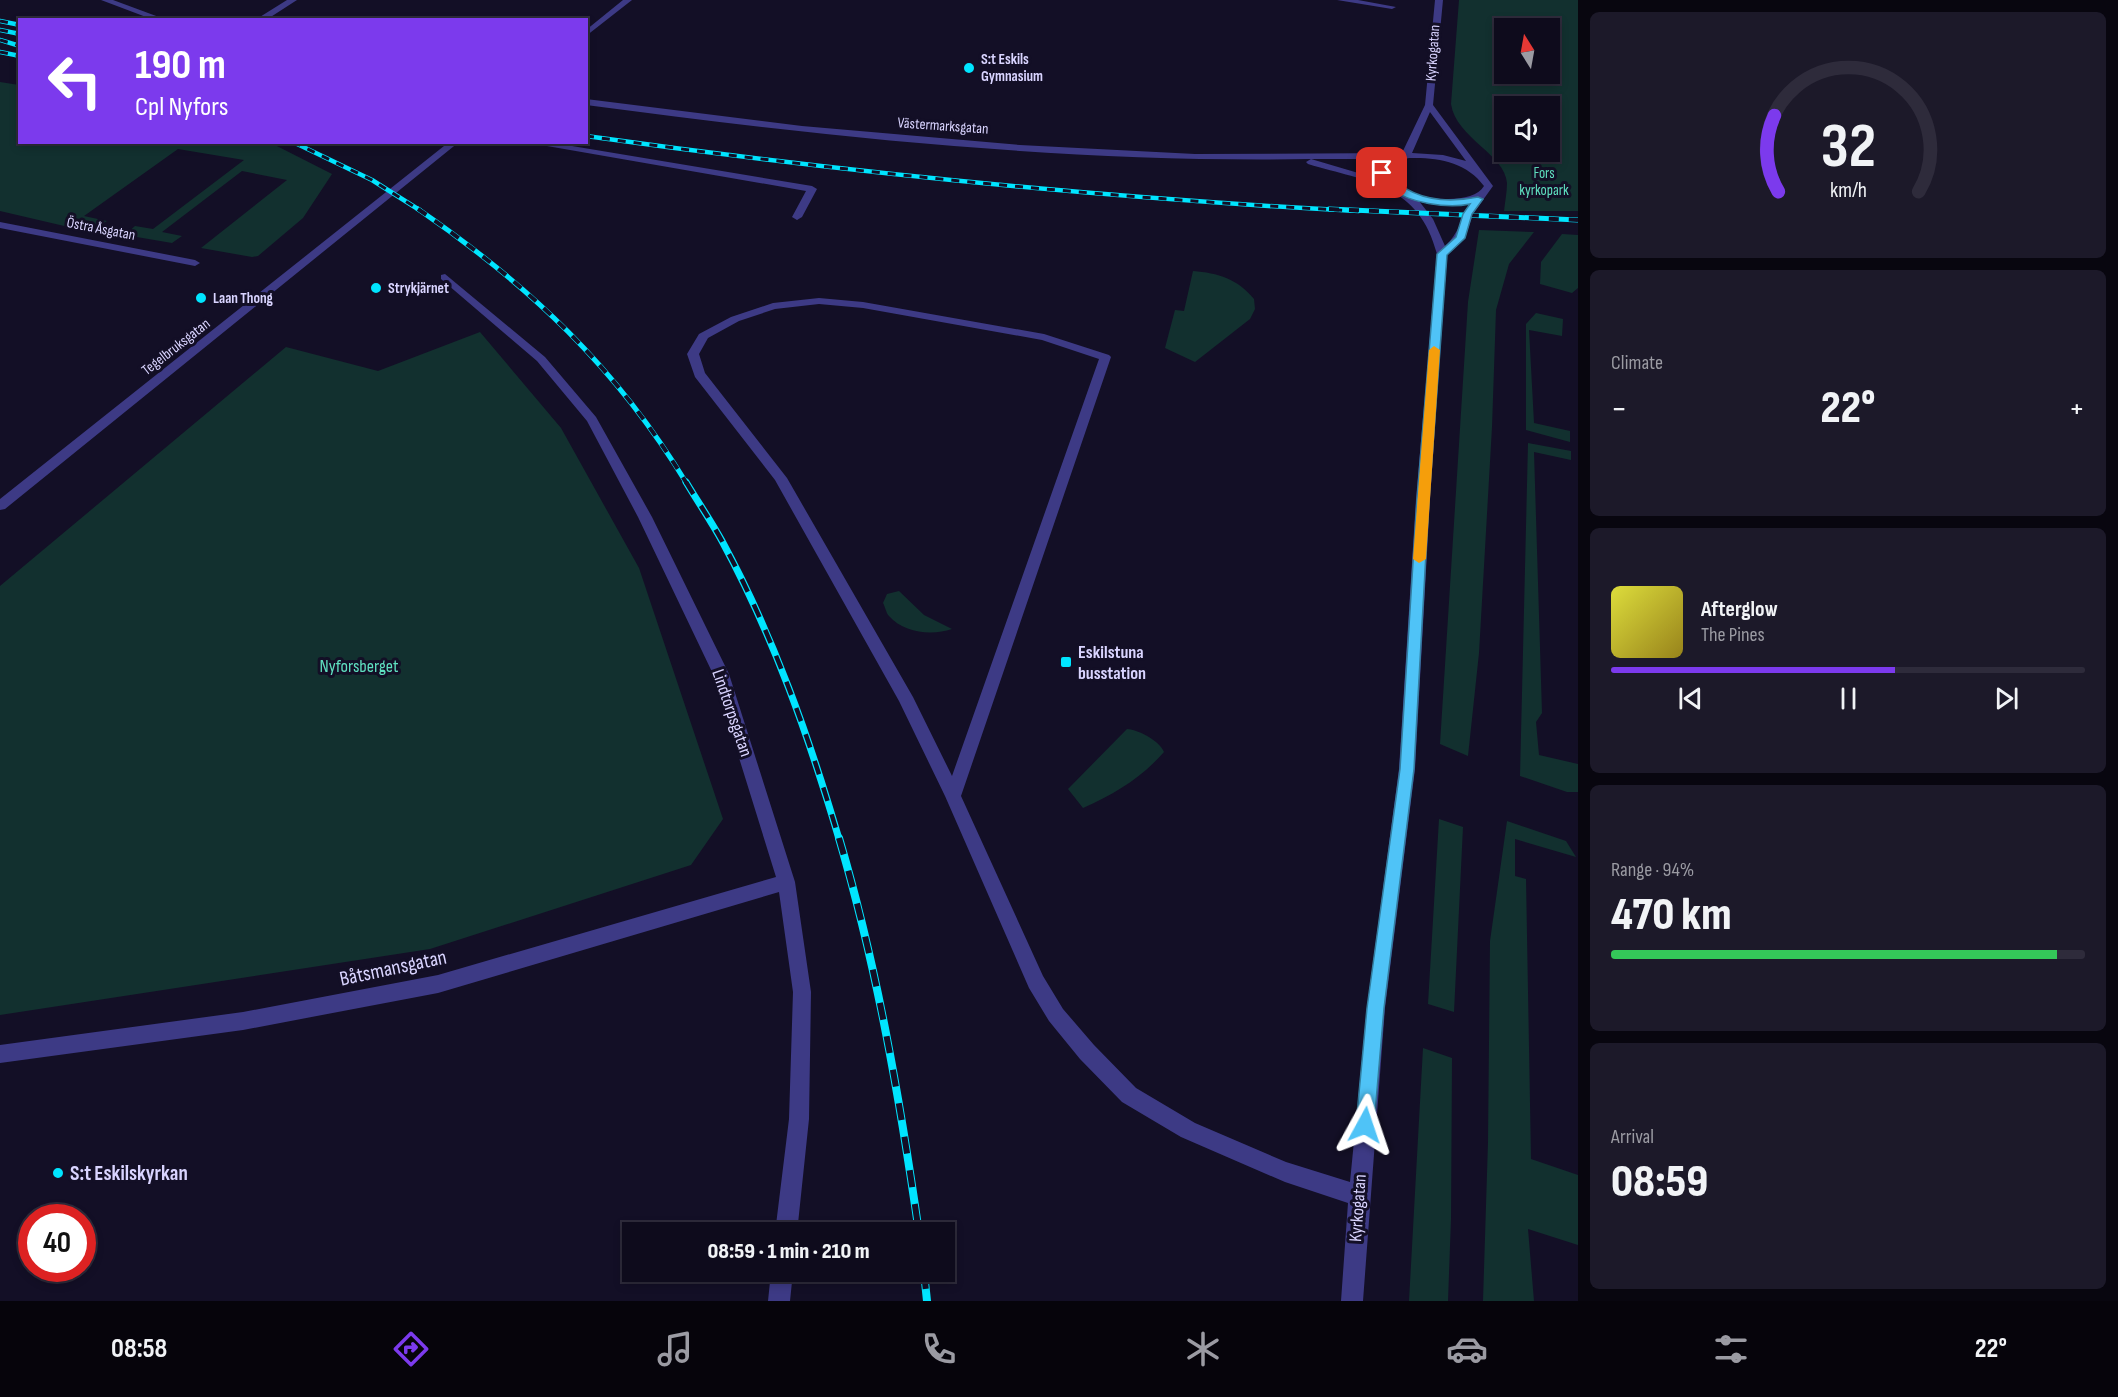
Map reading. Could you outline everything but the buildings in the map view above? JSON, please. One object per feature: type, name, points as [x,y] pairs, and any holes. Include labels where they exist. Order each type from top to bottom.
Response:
[{"type":"street","points":[[105,0],[157,18]]},
{"type":"street","points":[[262,18],[292,0]]},
{"type":"street","points":[[588,32],[628,0]]},
{"type":"street","points":[[1341,0],[1392,7]]},
{"type":"street","name":"Kyrkogatan","points":[[1352,1301],[1376,1008],[1407,769],[1423,499],[1442,254],[1438,234],[1423,208],[1385,178],[1383,169],[1388,161],[1404,156],[1429,105],[1438,0]]},
{"type":"street","name":"Västermarksgatan","points":[[588,102],[734,123],[915,140],[1166,156],[1442,157],[1475,170]]},
{"type":"street","name":"Kyrkogatan","points":[[1429,105],[1466,153],[1475,170],[1486,179],[1488,193],[1478,199]]},
{"type":"street","name":"Tegelbruksgatan","points":[[0,507],[371,212],[453,144]]},
{"type":"street","points":[[536,144],[812,189],[797,217]]},
{"type":"street","name":"Västermarksgatan","points":[[1299,158],[1398,189],[1421,199],[1443,203],[1462,203],[1478,199]]},
{"type":"street","points":[[1442,254],[1460,238],[1468,214],[1478,199]]},
{"type":"street","name":"Östra Åsgatan","points":[[0,225],[195,263]]},
{"type":"street","name":"Lindtorpsgatan","points":[[445,277],[541,359],[592,420],[645,517],[721,674],[786,882],[802,992],[799,1119],[787,1222]]},
{"type":"street","points":[[953,796],[1061,491],[1105,357],[1044,337],[863,305],[819,302],[773,306],[735,319],[703,336],[693,354],[699,374],[780,478],[879,650],[953,796],[1036,982],[1056,1015],[1128,1095],[1198,1135],[1285,1172],[1359,1196]]},
{"type":"street","name":"Båtsmansgatan","points":[[0,1054],[243,1021],[438,984],[786,882]]},
{"type":"street","points":[[779,1301],[781,1282]]},
{"type":"green space","name":"Fors kyrkopark","points":[[1459,0],[1578,0],[1578,211],[1504,211],[1507,183],[1497,162],[1560,162],[1560,96],[1494,96],[1494,158],[1470,136],[1455,116],[1451,104]]},
{"type":"green space","points":[[0,82],[18,85],[18,144],[273,144],[332,174],[303,218],[258,256],[252,257],[201,248],[287,180],[242,171],[162,232],[182,236],[172,243],[125,235],[135,226],[153,229],[244,160],[178,149],[84,216],[107,221],[90,232],[0,211]]},
{"type":"green space","points":[[1479,230],[1534,232],[1509,264],[1496,310],[1479,653],[1468,756],[1440,744],[1468,302]]},
{"type":"green space","points":[[1562,234],[1578,235],[1578,288],[1572,293],[1540,284],[1541,262]]},
{"type":"green space","points":[[1193,271],[1219,275],[1241,286],[1254,299],[1255,309],[1250,319],[1195,362],[1165,348],[1175,310],[1184,311]]},
{"type":"green space","points":[[1536,313],[1563,319],[1562,336],[1529,330],[1534,423],[1570,431],[1570,442],[1526,430],[1526,324]]},
{"type":"green space","name":"Nyforsberget","points":[[480,332],[561,428],[639,568],[723,819],[691,865],[430,949],[0,1015],[0,586],[286,347],[378,371]]},
{"type":"green space","points":[[1528,443],[1571,451],[1571,460],[1534,452],[1542,713],[1536,722],[1539,755],[1578,764],[1578,792],[1567,792],[1520,776]]},
{"type":"green space","points":[[899,591],[924,615],[952,629],[927,632],[910,629],[895,622],[888,615],[883,603],[887,594]]},
{"type":"green space","points":[[1127,729],[1148,737],[1164,752],[1146,770],[1127,784],[1083,808],[1068,789]]},
{"type":"green space","points":[[1439,819],[1463,827],[1454,1012],[1428,1004]]},
{"type":"green space","points":[[1507,821],[1566,841],[1576,857],[1515,839],[1515,876],[1526,879],[1531,1159],[1578,1175],[1578,1245],[1528,1229],[1534,1301],[1483,1301],[1488,1142],[1490,941]]},
{"type":"green space","points":[[1423,1048],[1452,1058],[1448,1301],[1409,1301]]},
{"type":"railway","points":[[0,21],[18,25]]},
{"type":"railway","points":[[0,30],[18,34]]},
{"type":"railway","points":[[0,40],[18,45]]},
{"type":"railway","points":[[0,52],[18,56]]},
{"type":"railway","points":[[588,136],[779,161],[972,182],[1165,199],[1359,211]]},
{"type":"railway","points":[[297,144],[372,180],[419,210]]},
{"type":"railway","points":[[1329,209],[1578,220]]},
{"type":"railway","points":[[419,210],[497,268],[568,332],[631,403],[687,484]]},
{"type":"railway","points":[[686,482],[722,541],[774,650],[802,725],[839,839]]},
{"type":"railway","points":[[839,838],[865,935],[886,1034],[917,1222]]},
{"type":"railway","points":[[925,1282],[927,1301]]},
{"type":"slow traffic","points":[[1419,559],[1434,350]]},
{"type":"place","name":"S:t Eskils Gymnasium","points":[[969,68]]},
{"type":"place","name":"Strykjärnet","points":[[376,288]]},
{"type":"place","name":"Laan Thong","points":[[201,298]]},
{"type":"place","name":"Eskilstuna busstation","points":[[1066,662]]},
{"type":"place","name":"S:t Eskilskyrkan","points":[[58,1173]]},
{"type":"route","points":[[1365,1125],[1376,1008],[1407,769],[1423,499],[1442,254],[1460,238],[1468,214],[1478,199],[1462,203],[1443,203],[1421,199],[1394,187],[1382,173]]}]
